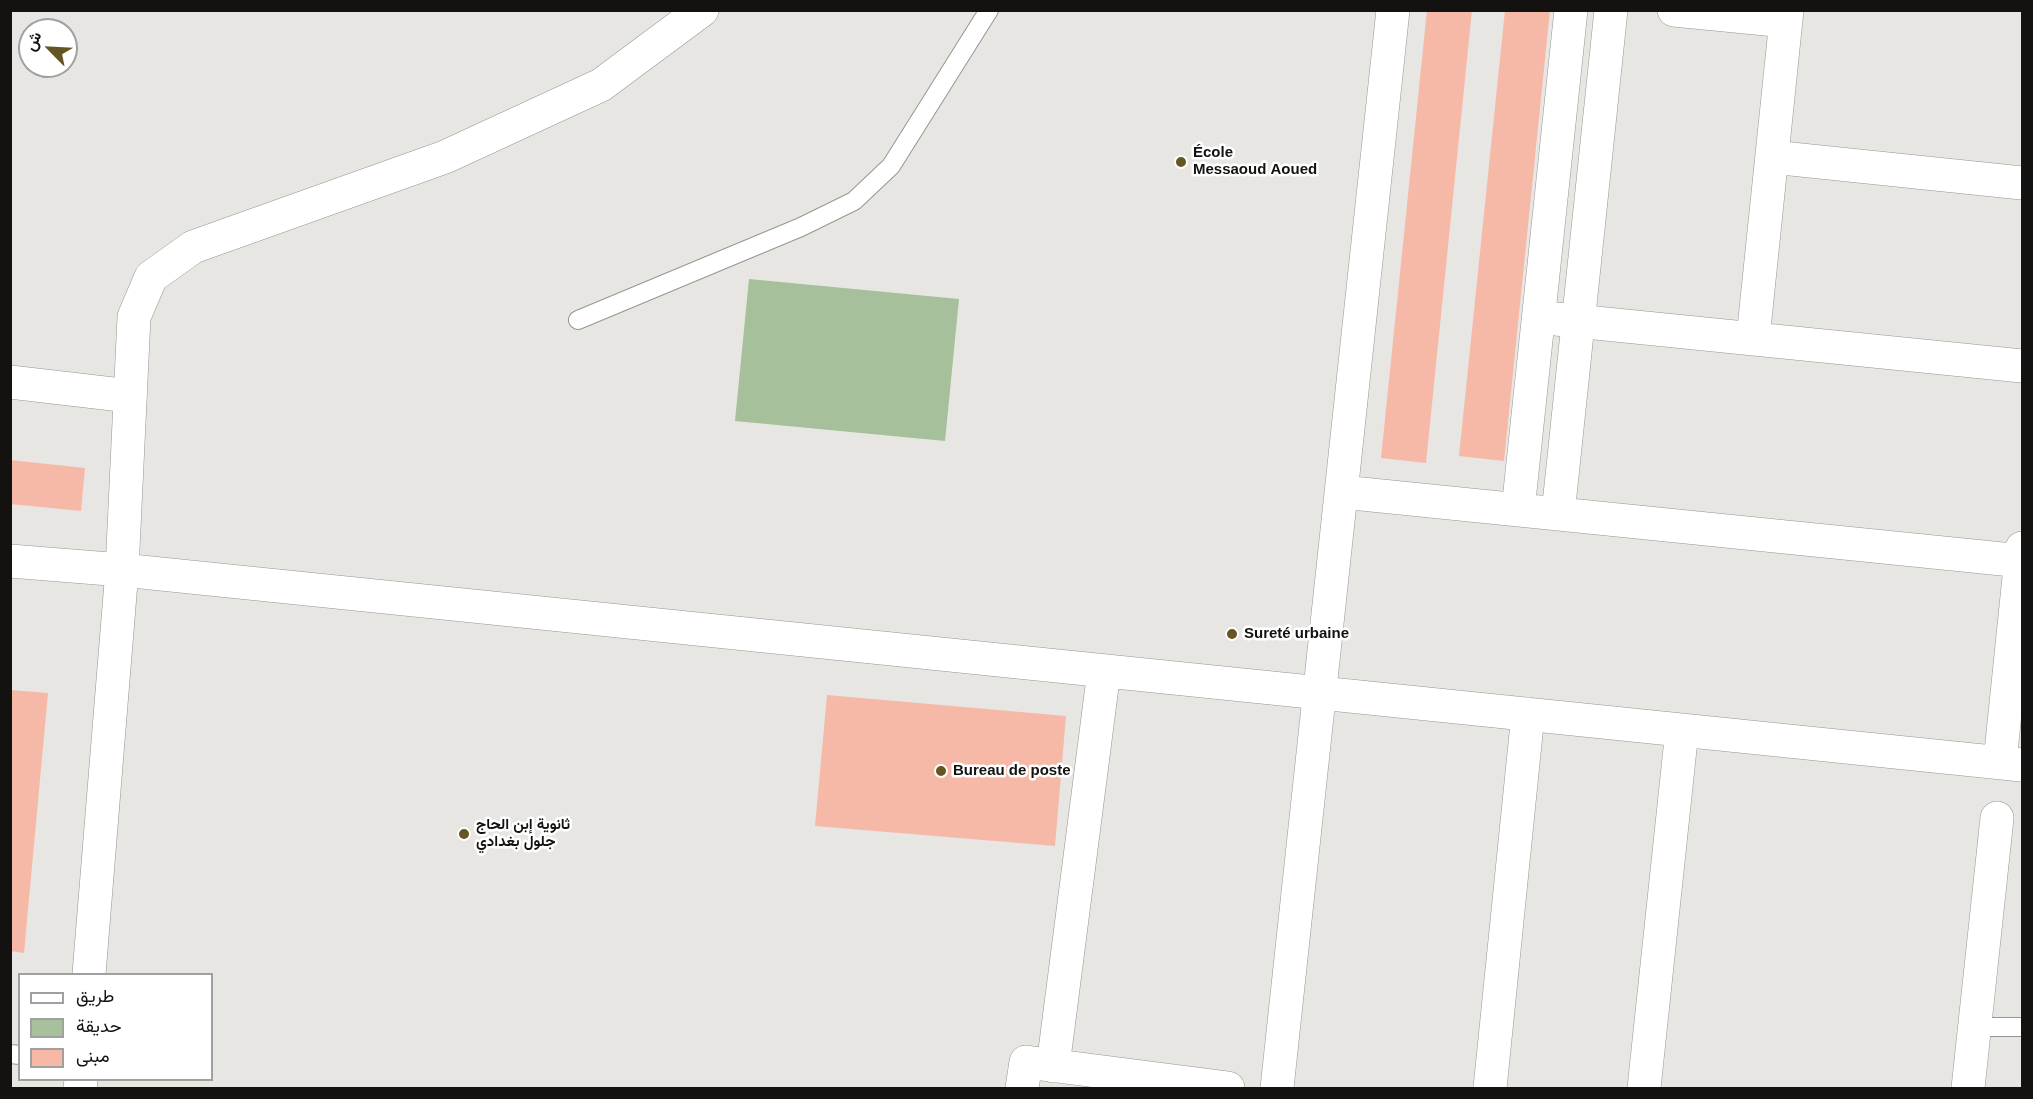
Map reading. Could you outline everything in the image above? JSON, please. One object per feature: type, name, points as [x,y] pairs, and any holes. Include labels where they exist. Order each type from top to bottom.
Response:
[{"type":"street","points":[[89,973],[122,570],[134,317],[151,277],[193,247],[445,157],[601,86],[702,10]]},
{"type":"street","points":[[1518,510],[1571,10]]},
{"type":"street","points":[[1558,514],[1611,10]]},
{"type":"street","points":[[1674,10],[1786,16],[1753,338]]},
{"type":"street","points":[[1277,1089],[1342,492],[1386,11]]},
{"type":"street","points":[[1772,158],[2022,183]]},
{"type":"street","points":[[1539,317],[2022,366]]},
{"type":"street","points":[[10,382],[130,396]]},
{"type":"street","points":[[10,561],[122,570],[2011,763],[2022,557],[1342,492]]},
{"type":"street","points":[[1053,1066],[1104,671]]},
{"type":"street","points":[[1490,1089],[1528,714]]},
{"type":"street","points":[[1644,1089],[1682,730]]},
{"type":"street","points":[[1968,1089],[1997,818]]},
{"type":"street","points":[[1022,1089],[1026,1062],[1228,1089]]},
{"type":"lane","points":[[578,320],[801,227],[854,201],[891,166],[989,10]]},
{"type":"lane","points":[[1975,1027],[2022,1027]]},
{"type":"green space","points":[[749,279],[959,299],[945,441],[735,421]]},
{"type":"building","points":[[1427,10],[1472,10],[1426,463],[1381,458]]},
{"type":"building","points":[[1505,10],[1550,10],[1504,461],[1459,456]]},
{"type":"building","points":[[10,460],[85,468],[81,511],[10,504]]},
{"type":"building","points":[[10,690],[48,693],[24,953],[10,951]]},
{"type":"building","name":"Bureau de poste","points":[[827,695],[1066,716],[1055,846],[815,826]]},
{"type":"place","name":"École Messaoud Aoued","points":[[1181,162]]},
{"type":"place","name":"Sureté urbaine","points":[[1232,634]]},
{"type":"place","name":"Bureau de poste","points":[[941,771]]},
{"type":"place","name":"ثانوية إبن الحاج جلول بغدادي","points":[[464,834]]}]
